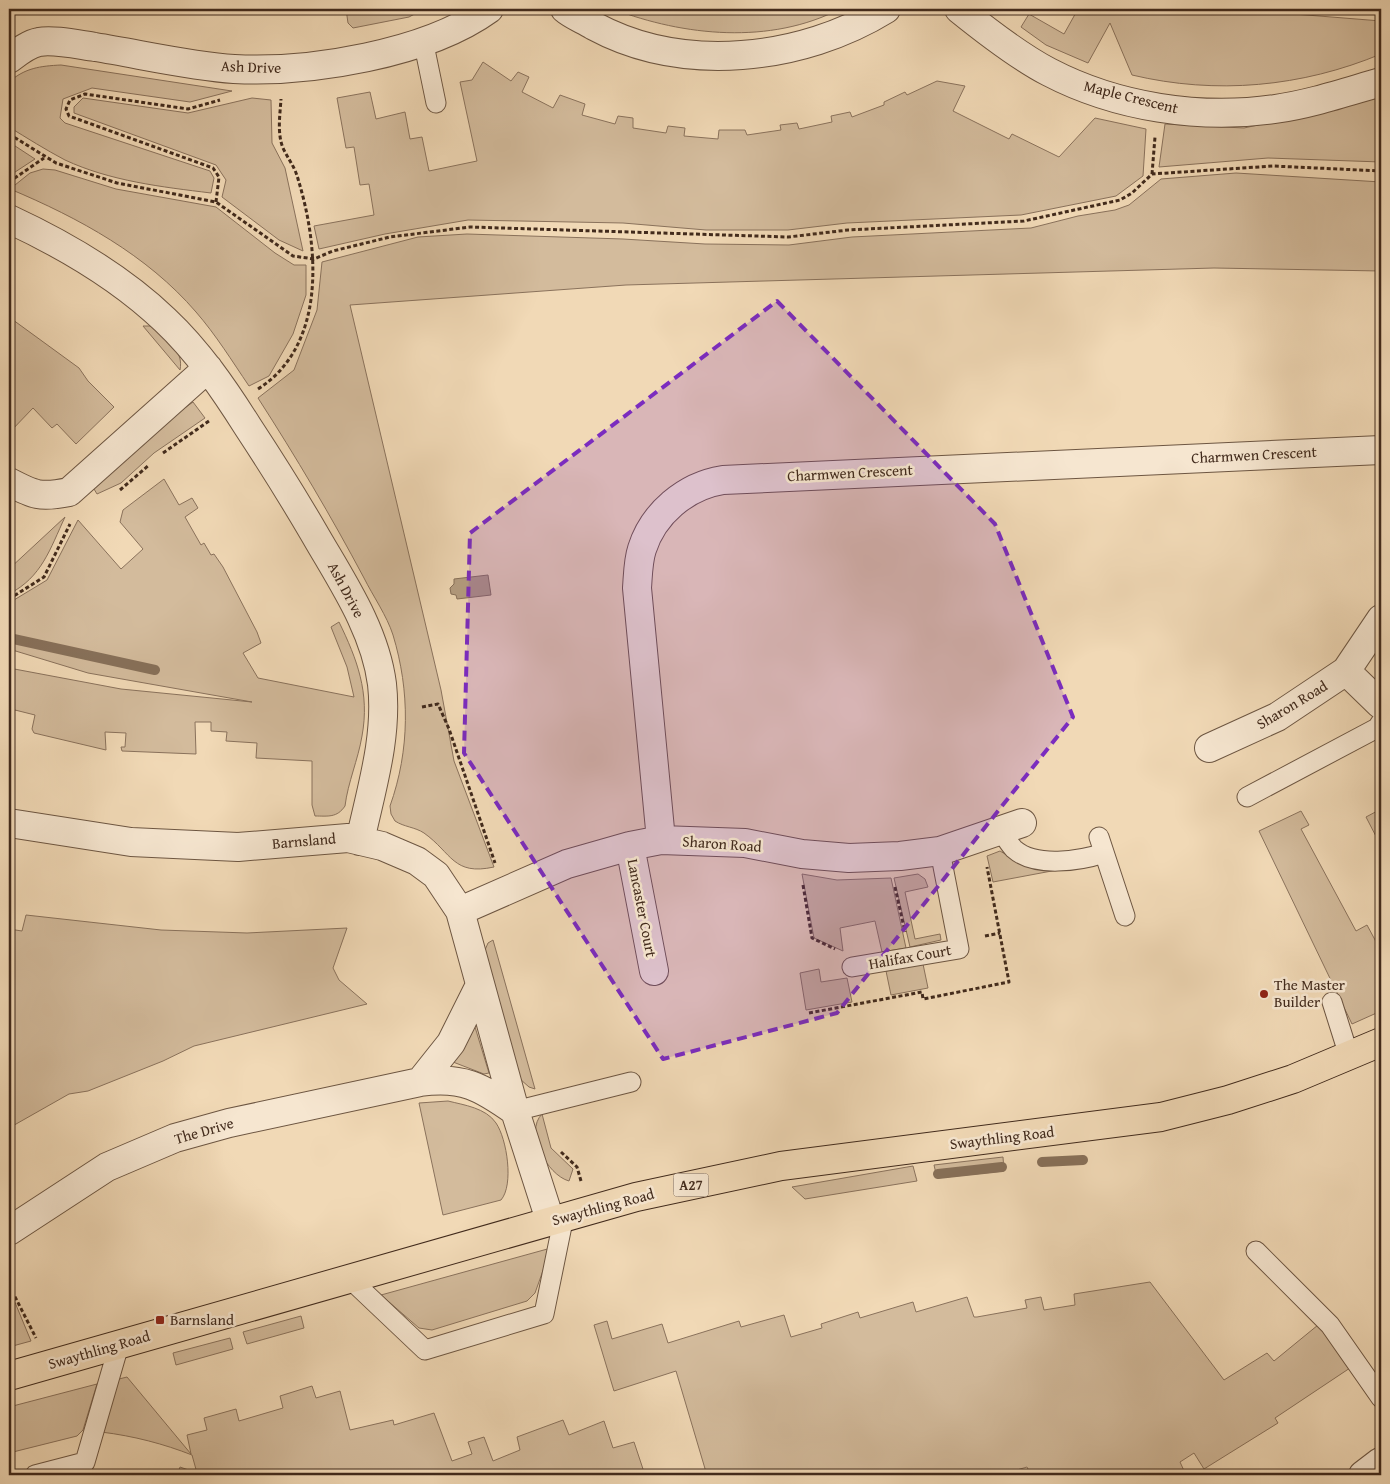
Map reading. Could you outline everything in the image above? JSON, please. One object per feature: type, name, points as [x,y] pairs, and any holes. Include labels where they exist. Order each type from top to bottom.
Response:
[{"type":"main road","name":"Swaythling Road","points":[[9,1376],[636,1197],[782,1166],[1161,1117],[1228,1100],[1293,1079],[1381,1042]]},
{"type":"street","name":"Ash Drive","points":[[9,59],[39,42],[81,45],[232,69],[281,69],[346,62],[423,40],[455,27],[489,9]]},
{"type":"street","points":[[565,9],[632,44],[690,55],[755,54],[813,42],[862,24],[886,9]]},
{"type":"street","name":"Maple Crescent","points":[[959,9],[1048,72],[1107,94],[1158,107],[1207,113],[1276,109],[1381,82]]},
{"type":"street","name":"Ash Drive","points":[[9,219],[52,239],[106,272],[164,319],[208,368],[233,404],[293,495],[355,603],[373,648],[382,682],[384,712],[376,771],[360,841]]},
{"type":"street","points":[[9,482],[34,495],[54,495],[69,492],[208,368]]},
{"type":"street","name":"Charmwen Crescent","points":[[662,840],[636,588],[641,551],[650,529],[669,506],[687,492],[707,483],[722,480],[1381,450]]},
{"type":"street","name":"Sharon Road","points":[[1209,748],[1277,717],[1346,671],[1381,619]]},
{"type":"street","points":[[1346,671],[1381,709]]},
{"type":"street","name":"Barnsland","points":[[9,823],[132,842],[238,847],[322,838],[348,838],[398,851],[417,861],[436,875],[460,911],[515,1111],[557,1218]]},
{"type":"street","name":"Sharon Road","points":[[460,911],[504,890],[567,864],[630,846],[662,840],[745,843],[797,853],[849,858],[888,857],[940,851],[1011,827]]},
{"type":"street","name":"Lancaster Court","points":[[630,846],[654,971]]},
{"type":"street","points":[[420,1082],[451,1043],[480,985]]},
{"type":"street","name":"The Drive","points":[[9,1231],[107,1167],[175,1138],[229,1123],[441,1079],[485,1090],[515,1111]]},
{"type":"lane","points":[[423,40],[436,103]]},
{"type":"lane","points":[[1247,797],[1377,728],[1381,709]]},
{"type":"lane","points":[[1011,827],[1015,850],[1056,862],[1085,859],[1102,845],[1125,916]]},
{"type":"lane","name":"Halifax Court","points":[[852,967],[959,949],[940,851]]},
{"type":"lane","points":[[1332,1002],[1349,1056]]},
{"type":"lane","points":[[515,1111],[631,1082]]},
{"type":"lane","points":[[348,1278],[425,1350],[544,1314],[557,1218]]},
{"type":"lane","points":[[1256,1251],[1330,1325],[1381,1398]]},
{"type":"lane","points":[[35,1475],[85,1462],[119,1345]]},
{"type":"path","points":[[156,457],[262,386],[285,366],[310,311],[314,259],[299,180],[280,139],[281,93]]},
{"type":"path","points":[[216,202],[219,177],[213,168],[69,116],[66,109],[70,100],[84,94],[188,109],[224,99]]},
{"type":"path","points":[[9,134],[44,158],[117,183],[216,202],[293,256],[314,259],[333,251],[390,237],[470,227],[788,237],[848,230],[1024,221],[1120,200],[1132,193],[1152,174],[1273,166],[1381,171]]},
{"type":"path","points":[[9,182],[44,158]]},
{"type":"path","points":[[117,491],[124,488],[150,463]]},
{"type":"path","points":[[9,600],[44,577],[68,526],[74,520]]},
{"type":"path","points":[[422,707],[438,704],[449,728],[504,890]]},
{"type":"path","points":[[797,853],[812,938],[842,952],[852,967]]},
{"type":"path","points":[[888,857],[910,957]]},
{"type":"path","points":[[985,936],[1000,933]]},
{"type":"path","points":[[9,1285],[38,1342]]},
{"type":"highlighted area","points":[[777,301],[995,524],[1073,717],[837,1013],[663,1059],[464,753],[470,533]]},
{"type":"shaded area","points":[[346,9],[424,9],[409,17],[353,28],[348,23]]},
{"type":"shaded area","points":[[613,9],[840,9],[813,20],[785,28],[727,33],[669,25]]},
{"type":"shaded area","points":[[1078,9],[1232,9],[1381,21],[1381,54],[1321,74],[1290,80],[1227,86],[1195,85],[1132,75],[1110,23],[1088,63],[1046,45],[1021,27],[1029,14],[1064,34]]},
{"type":"shaded area","points":[[483,62],[511,81],[518,72],[529,77],[522,92],[553,108],[560,95],[585,104],[582,115],[615,124],[618,116],[633,118],[633,128],[666,133],[668,126],[685,128],[684,136],[718,139],[719,130],[745,130],[747,135],[781,130],[780,125],[797,123],[799,129],[832,122],[831,116],[850,112],[852,117],[884,105],[884,102],[905,92],[907,95],[937,81],[965,86],[953,111],[1009,139],[1012,134],[1059,157],[1095,118],[1146,129],[1143,176],[1116,196],[1021,215],[847,223],[788,230],[706,230],[623,223],[468,220],[385,234],[319,249],[314,226],[374,215],[369,184],[360,185],[354,147],[346,148],[337,98],[370,92],[376,119],[405,112],[410,139],[422,137],[429,171],[477,161],[460,82],[472,80]]},
{"type":"shaded area","points":[[61,65],[232,91],[190,102],[92,88],[63,99],[60,118],[65,123],[210,171],[214,178],[211,193],[155,185],[100,173],[65,160],[9,127],[9,82],[15,77],[33,69]]},
{"type":"shaded area","points":[[1381,96],[1381,162],[1268,158],[1159,167],[1165,124],[1244,128],[1332,109]]},
{"type":"shaded area","points":[[83,98],[188,113],[252,98],[271,100],[272,143],[285,168],[303,251],[279,240],[222,197],[226,180],[216,165],[74,113],[74,107]]},
{"type":"shaded area","points":[[9,142],[35,159],[9,176]]},
{"type":"shaded area","points":[[43,169],[55,170],[116,189],[216,207],[275,253],[294,265],[306,265],[306,295],[293,334],[269,376],[249,386],[224,348],[196,312],[156,273],[134,256],[86,226],[61,212],[10,189],[30,173]]},
{"type":"shaded area","points":[[1236,173],[1381,182],[1381,271],[1214,268],[626,285],[350,305],[441,690],[454,761],[494,867],[480,869],[461,865],[454,861],[424,833],[395,821],[391,814],[390,806],[401,764],[404,742],[405,699],[403,677],[393,635],[384,613],[326,509],[258,398],[294,370],[317,310],[322,262],[418,237],[467,234],[623,239],[705,244],[789,245],[852,237],[1031,228],[1078,216],[1115,210],[1129,205],[1161,179]]},
{"type":"shaded area","points":[[9,317],[79,368],[88,381],[114,407],[76,444],[57,424],[52,428],[33,408],[9,433]]},
{"type":"shaded area","points":[[143,326],[155,326],[169,341],[177,351],[181,363],[180,370]]},
{"type":"shaded area","points":[[193,402],[205,418],[154,453],[121,483],[97,494],[94,489],[160,426]]},
{"type":"shaded area","points":[[164,479],[179,505],[192,498],[198,508],[185,517],[201,545],[204,543],[211,555],[214,554],[223,567],[257,632],[261,643],[243,653],[258,678],[354,697],[347,667],[331,627],[339,622],[351,649],[360,677],[363,691],[364,720],[345,806],[339,813],[328,816],[315,816],[312,805],[312,761],[256,758],[257,743],[226,741],[227,732],[211,731],[211,722],[195,722],[196,754],[122,751],[121,747],[125,747],[126,733],[105,732],[106,750],[34,733],[32,729],[35,715],[15,710],[9,727],[9,668],[121,689],[252,702],[88,673],[9,649],[9,603],[47,580],[78,520],[121,569],[143,549],[120,522],[123,510]]},
{"type":"shaded area","points":[[65,517],[44,561],[37,571],[30,579],[9,594],[9,569]]},
{"type":"shaded area","points":[[488,575],[491,595],[457,599],[456,595],[451,594],[450,588],[454,584],[454,579]]},
{"type":"shaded area","points":[[1381,809],[1381,846],[1366,817]]},
{"type":"shaded area","points":[[1301,811],[1309,825],[1301,829],[1356,931],[1367,925],[1381,951],[1381,1011],[1352,1024],[1259,831]]},
{"type":"shaded area","points":[[1000,851],[1012,858],[1057,870],[993,882],[987,856]]},
{"type":"shaded area","points":[[802,874],[837,880],[891,878],[906,948],[882,952],[875,921],[840,928],[843,951],[814,938]]},
{"type":"shaded area","points":[[918,874],[925,879],[928,887],[905,892],[915,939],[940,934],[941,940],[910,947],[894,878]]},
{"type":"shaded area","points":[[26,915],[161,930],[247,933],[347,928],[333,968],[339,980],[367,1004],[194,1046],[163,1061],[88,1091],[69,1094],[9,1128],[9,929],[22,931]]},
{"type":"shaded area","points":[[493,940],[535,1089],[529,1087],[520,1079],[485,950],[488,943]]},
{"type":"shaded area","points":[[923,964],[928,988],[891,995],[886,971]]},
{"type":"shaded area","points":[[819,969],[821,982],[847,978],[852,1002],[806,1010],[800,973]]},
{"type":"shaded area","points":[[475,1027],[489,1073],[484,1074],[453,1062],[470,1028]]},
{"type":"shaded area","points":[[448,1101],[481,1111],[492,1118],[500,1130],[506,1150],[508,1173],[505,1193],[501,1200],[443,1215],[419,1103]]},
{"type":"shaded area","points":[[542,1114],[551,1148],[573,1169],[569,1181],[553,1171],[540,1152],[536,1131],[537,1122]]},
{"type":"shaded area","points":[[1003,1157],[1004,1171],[937,1178],[934,1165]]},
{"type":"shaded area","points":[[913,1166],[917,1181],[805,1199],[792,1187]]},
{"type":"shaded area","points":[[551,1248],[535,1293],[527,1301],[432,1330],[419,1328],[381,1295]]},
{"type":"shaded area","points":[[1150,1282],[1224,1380],[1267,1353],[1274,1361],[1318,1325],[1350,1368],[1275,1418],[1278,1423],[1204,1469],[1194,1453],[1180,1462],[1186,1475],[1031,1475],[1027,1467],[1000,1475],[697,1475],[706,1472],[676,1371],[614,1391],[594,1325],[607,1321],[612,1339],[662,1324],[668,1343],[739,1321],[741,1327],[784,1315],[791,1337],[822,1328],[821,1324],[858,1312],[860,1318],[913,1302],[916,1312],[967,1297],[974,1317],[977,1317],[1027,1308],[1025,1300],[1041,1297],[1044,1310],[1075,1305],[1074,1294]]},
{"type":"shaded area","points":[[9,1288],[31,1341],[9,1347]]},
{"type":"shaded area","points":[[301,1316],[304,1328],[247,1344],[243,1332]]},
{"type":"shaded area","points":[[230,1338],[233,1349],[176,1365],[173,1353]]},
{"type":"shaded area","points":[[127,1377],[191,1454],[187,1435],[207,1430],[204,1418],[236,1409],[239,1421],[283,1408],[280,1396],[312,1386],[316,1398],[340,1391],[350,1430],[393,1420],[394,1425],[434,1413],[452,1461],[472,1454],[468,1442],[484,1437],[493,1461],[520,1450],[517,1437],[563,1420],[569,1435],[604,1421],[613,1448],[634,1442],[645,1475],[177,1475],[180,1467],[197,1473],[192,1455],[148,1441],[101,1432],[115,1380]]},
{"type":"shaded area","points":[[97,1384],[83,1430],[77,1436],[9,1453],[9,1407]]},
{"type":"waterway","points":[[9,638],[155,670]]},
{"type":"waterway","points":[[1042,1162],[1083,1160]]},
{"type":"waterway","points":[[938,1174],[1002,1167]]},
{"type":"place","name":"The Master Builder","points":[[1264,994]]},
{"type":"place","name":"Barnsland","points":[[160,1320]]}]
